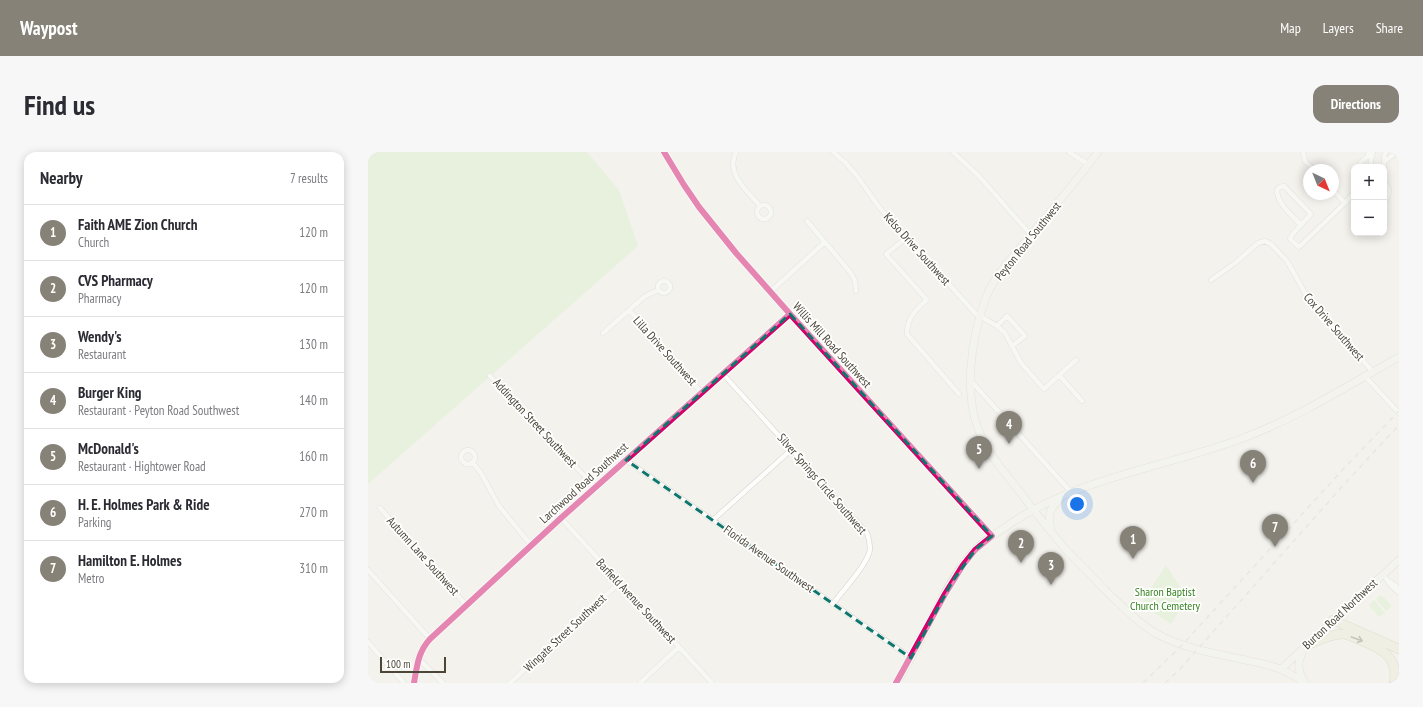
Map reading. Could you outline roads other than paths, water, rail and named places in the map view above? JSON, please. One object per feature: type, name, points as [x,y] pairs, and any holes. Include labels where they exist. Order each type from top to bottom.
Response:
[{"type":"highway","points":[[1331,622],[1334,629],[1375,646],[1384,652],[1393,664],[1395,674],[1394,683]]},
{"type":"highway","points":[[1331,622],[1399,649]]},
{"type":"highway","points":[[1305,647],[1331,636],[1343,634]]},
{"type":"main road","name":"Peyton Road Southwest","points":[[1098,152],[995,280],[987,296],[973,347],[971,381],[974,413],[982,438],[993,458],[1052,533],[1125,610],[1140,622],[1156,633],[1191,648],[1281,669],[1305,683]]},
{"type":"main road","points":[[896,683],[945,594],[963,565],[975,550],[1013,522],[1033,510],[1068,493],[1106,479],[1211,449],[1247,437],[1287,419],[1399,357]]},
{"type":"main road","points":[[1052,533],[1049,513],[1054,505],[1068,493]]},
{"type":"main road","name":"Burton Road Northwest","points":[[1281,669],[1399,560]]},
{"type":"main road","points":[[1305,647],[1298,663],[1298,669],[1305,683]]},
{"type":"street","points":[[736,152],[733,166],[734,174],[760,206]]},
{"type":"street","name":"Kelso Drive Southwest","points":[[833,152],[846,163],[879,207],[906,238],[981,318]]},
{"type":"street","points":[[953,152],[978,175],[1031,235]]},
{"type":"street","points":[[1069,152],[1088,165]]},
{"type":"street","points":[[1303,152],[1305,161],[1308,164]]},
{"type":"street","points":[[1384,164],[1384,156],[1386,152]]},
{"type":"street","points":[[1385,161],[1397,152]]},
{"type":"street","points":[[1360,164],[1368,154]]},
{"type":"street","points":[[1368,154],[1370,164]]},
{"type":"street","name":"Willis Mill Road Southwest","points":[[668,159],[699,207],[770,292],[992,536]]},
{"type":"street","points":[[1301,224],[1277,197],[1277,190],[1280,187],[1284,186],[1311,214],[1290,238],[1290,240],[1299,247],[1351,196]]},
{"type":"street","points":[[1387,186],[1389,190],[1387,198]]},
{"type":"street","points":[[1339,196],[1345,203]]},
{"type":"street","points":[[807,221],[852,273],[856,291]]},
{"type":"street","points":[[906,238],[886,254],[927,300],[915,310],[908,320],[907,334],[959,394]]},
{"type":"street","points":[[770,292],[824,241]]},
{"type":"street","name":"Cox Drive Southwest","points":[[1211,280],[1235,263],[1258,243],[1265,241],[1271,244],[1286,261],[1307,297],[1373,372]]},
{"type":"street","points":[[603,333],[644,297],[658,290]]},
{"type":"street","name":"Lilla Drive Southwest","points":[[629,310],[702,393]]},
{"type":"street","name":"Larchwood Road Southwest","points":[[414,683],[423,647],[430,639],[595,487],[790,314]]},
{"type":"street","points":[[997,326],[1007,316],[1024,336],[1012,346]]},
{"type":"street","points":[[981,318],[997,326],[1005,334],[1020,363],[1044,389],[1076,360]]},
{"type":"street","name":"Silver Springs Circle Southwest","points":[[724,374],[863,528],[869,539],[870,550],[866,560],[833,604]]},
{"type":"street","points":[[1059,375],[1082,401]]},
{"type":"street","name":"Addington Street Southwest","points":[[490,376],[595,487]]},
{"type":"street","points":[[1365,376],[1399,413]]},
{"type":"street","points":[[971,381],[1068,493]]},
{"type":"street","points":[[713,520],[792,449]]},
{"type":"street","name":"Florida Avenue Southwest","points":[[626,460],[911,658]]},
{"type":"street","points":[[472,462],[481,473],[491,494],[499,506],[531,545]]},
{"type":"street","name":"Autumn Lane Southwest","points":[[380,508],[466,605]]},
{"type":"street","name":"Barfield Avenue Southwest","points":[[561,518],[712,683]]},
{"type":"street","points":[[368,570],[430,639]]},
{"type":"street","points":[[1383,574],[1390,582],[1398,587],[1399,592]]},
{"type":"street","name":"Wingate Street Southwest","points":[[510,683],[620,582]]},
{"type":"street","points":[[368,642],[404,683]]},
{"type":"street","points":[[640,683],[679,647]]},
{"type":"street","points":[[419,659],[443,683]]},
{"type":"railway","points":[[1143,683],[1182,645],[1348,464],[1399,411]]},
{"type":"railway","points":[[1165,683],[1180,669],[1399,425]]},
{"type":"place","name":"Burger King","points":[[1009,444]]},
{"type":"place","name":"McDonald's","points":[[979,469]]},
{"type":"place","name":"H. E. Holmes Park & Ride","points":[[1253,483]]},
{"type":"place","name":"Hamilton E. Holmes","points":[[1275,547]]},
{"type":"place","name":"Faith AME Zion Church","points":[[1133,559]]},
{"type":"place","name":"CVS Pharmacy","points":[[1021,563]]},
{"type":"place","name":"Wendy's","points":[[1051,585]]},
{"type":"park label","name":"Sharon Baptist Church Cemetery","points":[[1165,599]]}]
